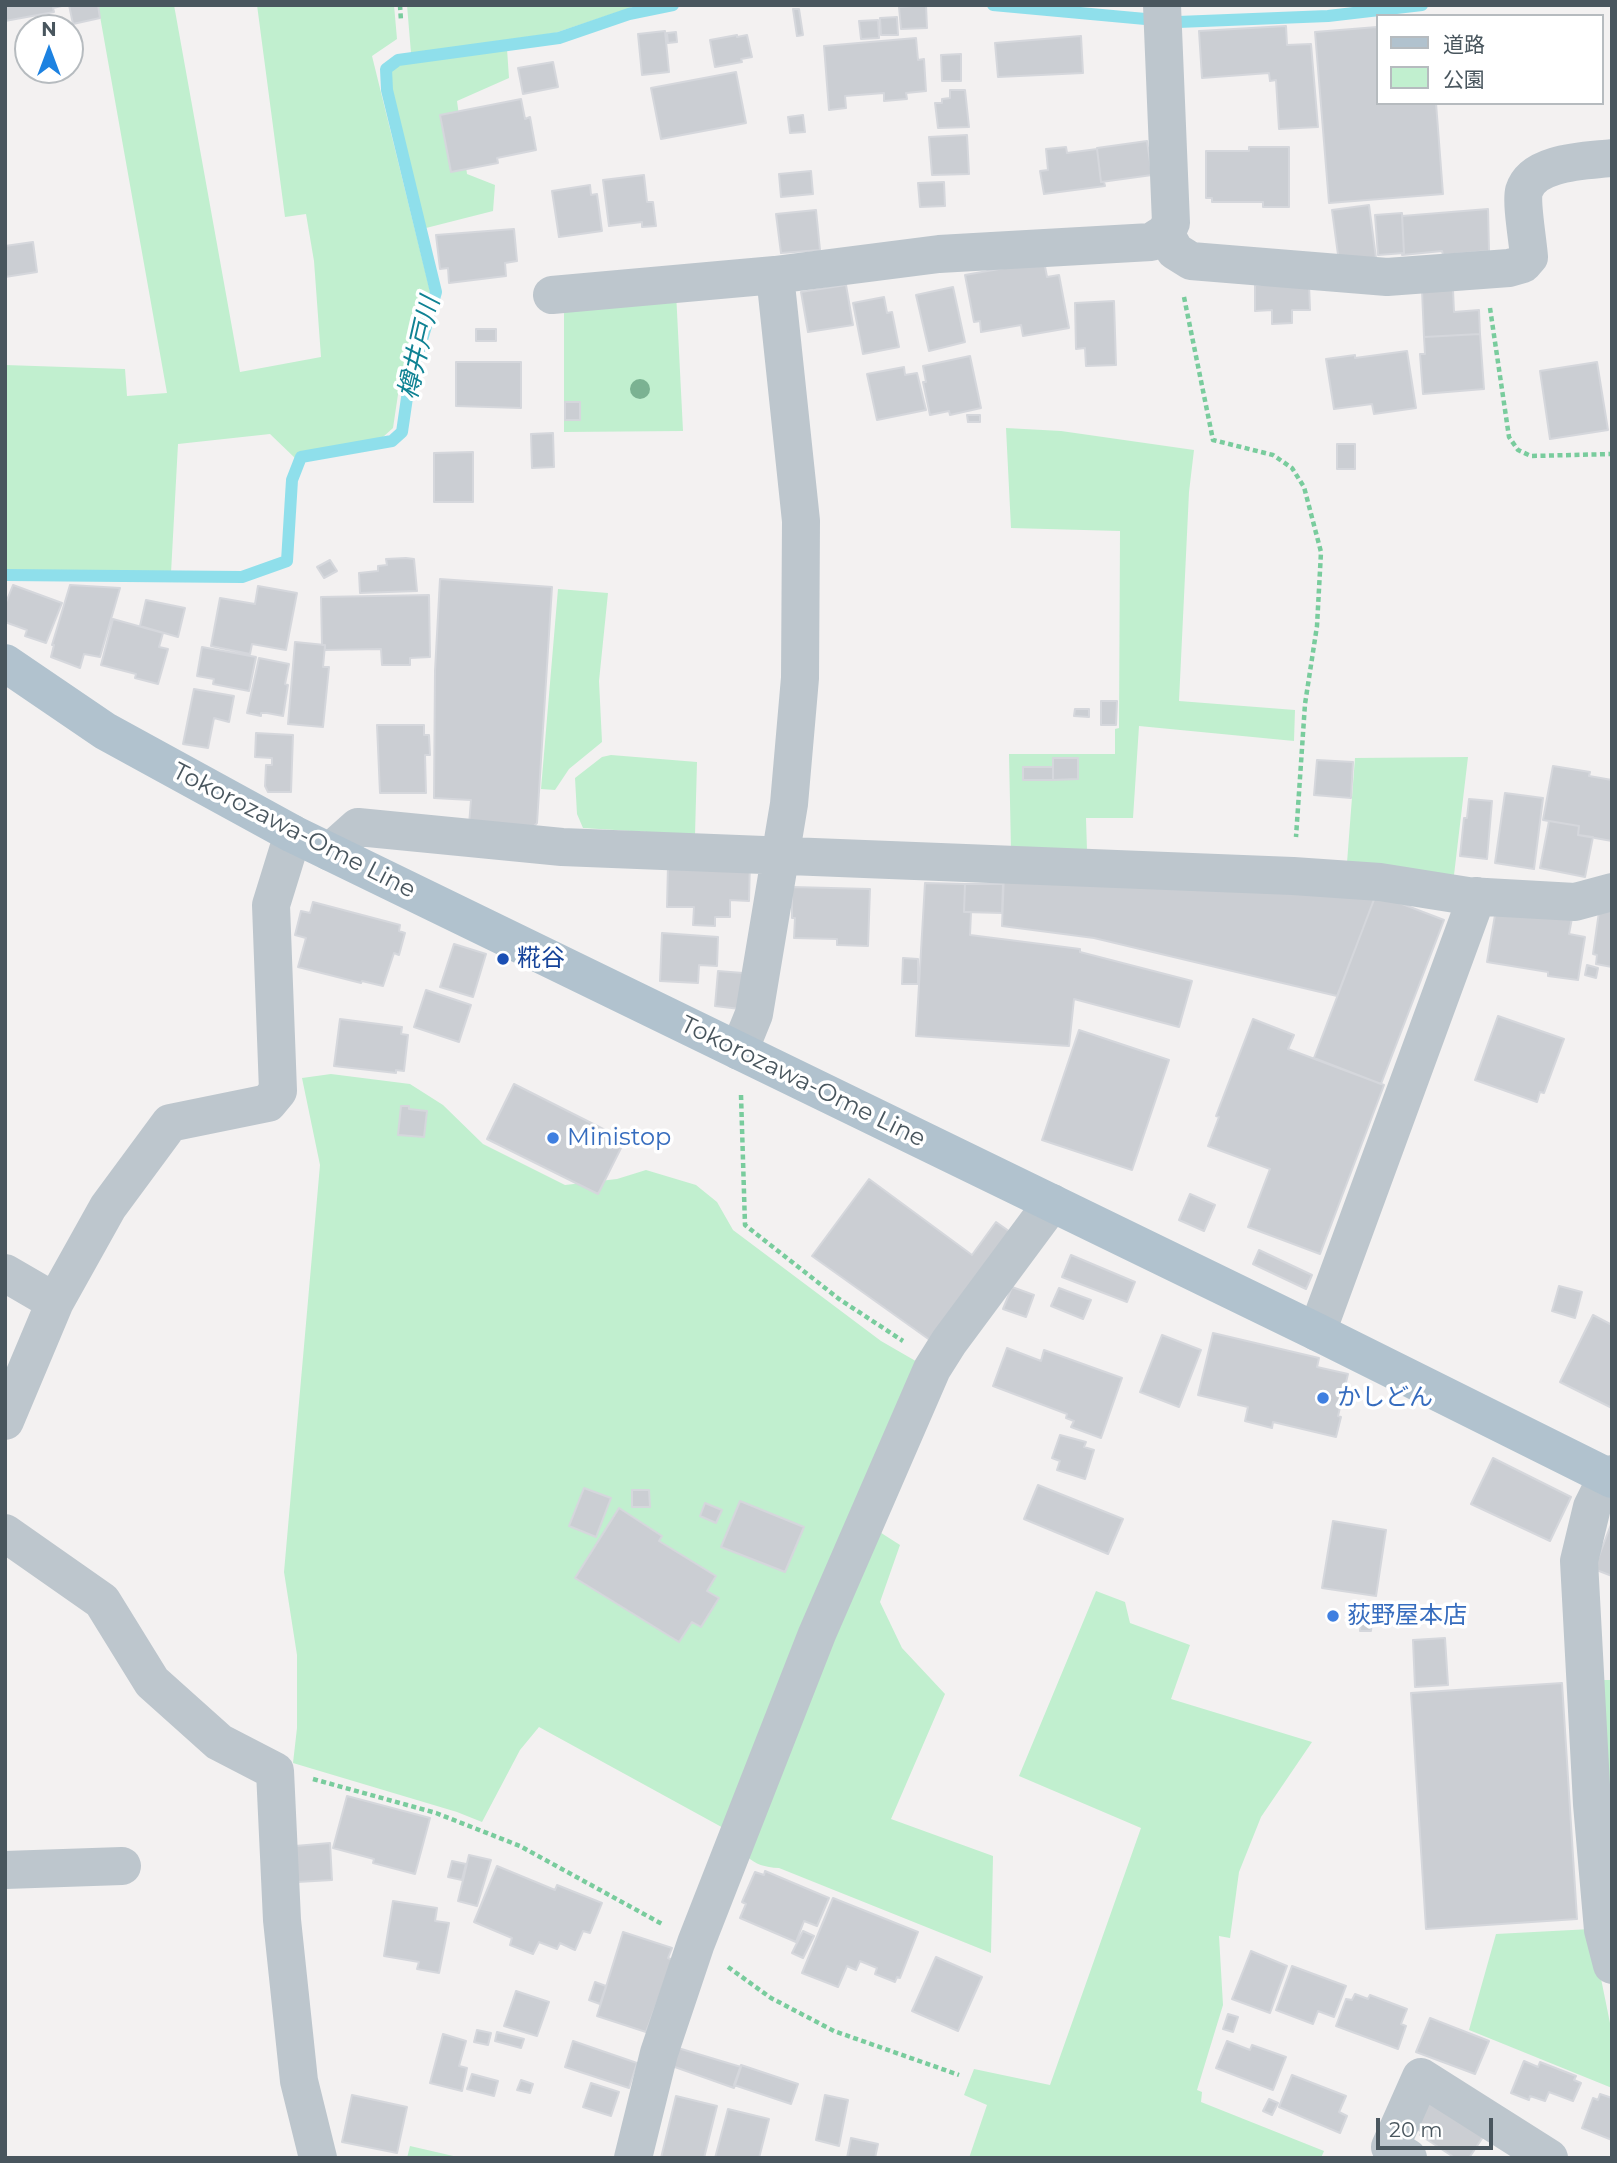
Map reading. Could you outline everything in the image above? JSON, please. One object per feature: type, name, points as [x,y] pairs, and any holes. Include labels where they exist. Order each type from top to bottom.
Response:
[{"type":"main road","name":"Tokorozawa-Ome Line","points":[[5,663],[105,731],[293,834],[1610,1477]]},
{"type":"street","points":[[1162,16],[1170,242]]},
{"type":"street","points":[[552,295],[775,275],[939,254],[1151,242],[1170,242],[1191,261],[1387,277],[1509,268],[1522,264],[1529,257],[1524,192],[1531,179],[1553,166],[1612,158]]},
{"type":"street","points":[[739,1051],[754,1014],[789,804],[800,678],[801,522],[775,275]]},
{"type":"street","points":[[330,852],[358,827],[562,846],[1293,876],[1380,882],[1477,896],[1575,902],[1612,892]]},
{"type":"street","points":[[5,1421],[55,1302],[108,1207],[170,1123],[268,1103],[278,1091],[271,905],[293,834]]},
{"type":"street","points":[[1317,1332],[1477,896]]},
{"type":"street","points":[[633,2158],[659,2053],[696,1944],[817,1634],[932,1369],[1052,1203]]},
{"type":"street","points":[[5,1273],[55,1302]]},
{"type":"street","points":[[1610,1477],[1592,1507],[1580,1561],[1592,1804],[1603,1930],[1612,1965]]},
{"type":"street","points":[[5,1533],[102,1601],[152,1682],[219,1742],[275,1771],[282,1920],[299,2081],[318,2158]]},
{"type":"street","points":[[5,1870],[122,1866]]},
{"type":"street","points":[[1408,2158],[1390,2147],[1421,2077],[1549,2158]]},
{"type":"path","points":[[400,5],[401,21]]},
{"type":"path","points":[[1170,242],[1213,440],[1273,455],[1292,468],[1304,486],[1321,552],[1317,626],[1303,734],[1293,876]]},
{"type":"path","points":[[1484,270],[1509,437],[1518,450],[1531,456],[1612,454]]},
{"type":"path","points":[[739,1051],[745,1225],[839,1299],[884,1330],[937,1361]]},
{"type":"path","points":[[275,1771],[307,1777],[436,1813],[520,1846],[696,1944],[771,1998],[834,2031],[958,2075]]},
{"type":"green space","points":[[98,5],[174,5],[240,372],[321,357],[314,261],[306,214],[285,217],[257,5],[394,5],[397,39],[372,56],[431,295],[400,381],[393,428],[383,437],[299,454],[296,459],[270,434],[178,444],[171,573],[5,571],[5,365],[125,369],[127,396],[167,393]]},
{"type":"green space","points":[[407,5],[639,5],[555,33],[411,53]]},
{"type":"green space","points":[[507,49],[509,78],[457,101],[467,174],[495,185],[493,211],[426,228],[391,93],[389,72],[399,63]]},
{"type":"green space","points":[[676,292],[683,431],[564,432],[564,306]]},
{"type":"green space","points":[[1006,428],[1061,431],[1194,450],[1189,492],[1179,701],[1295,710],[1294,741],[1139,726],[1133,818],[1086,818],[1087,851],[1011,850],[1009,754],[1115,754],[1115,729],[1119,728],[1120,531],[1011,528]]},
{"type":"green space","points":[[558,589],[608,593],[599,681],[602,742],[569,769],[555,790],[541,789]]},
{"type":"green space","points":[[611,755],[697,762],[695,835],[583,828],[577,814],[575,778],[602,757]]},
{"type":"green space","points":[[1468,757],[1454,875],[1347,863],[1355,758]]},
{"type":"green space","points":[[331,1074],[410,1084],[443,1105],[483,1144],[565,1185],[617,1179],[646,1170],[696,1185],[717,1202],[733,1230],[881,1341],[926,1367],[875,1529],[900,1545],[880,1602],[902,1648],[945,1694],[891,1819],[993,1856],[991,1953],[779,1868],[754,1862],[742,1852],[727,1830],[539,1727],[520,1750],[482,1822],[293,1763],[297,1728],[297,1655],[284,1572],[320,1165],[302,1078]]},
{"type":"green space","points":[[1096,1591],[1125,1602],[1130,1623],[1190,1645],[1171,1699],[1312,1742],[1261,1817],[1239,1872],[1230,1938],[1219,1936],[1223,2005],[1197,2090],[1202,2092],[1201,2102],[1324,2151],[1321,2158],[969,2158],[987,2105],[964,2095],[974,2069],[1050,2085],[1141,1828],[1019,1776]]},
{"type":"green space","points":[[1595,1680],[1612,1680],[1612,1808],[1606,1809]]},
{"type":"green space","points":[[1591,1929],[1612,2033],[1612,2088],[1469,2030],[1496,1934]]},
{"type":"green space","points":[[410,2146],[462,2158],[407,2158]]},
{"type":"building","points":[[5,5],[66,5],[53,8],[54,12],[43,14],[14,14],[14,19],[5,21]]},
{"type":"building","points":[[69,5],[98,5],[100,18],[84,22],[84,14],[71,14]]},
{"type":"building","points":[[926,5],[927,28],[901,29],[899,7]]},
{"type":"building","points":[[793,9],[799,9],[803,35],[797,36]]},
{"type":"building","points":[[897,17],[898,35],[881,35],[880,18]]},
{"type":"building","points":[[878,20],[879,38],[861,39],[859,21]]},
{"type":"building","points":[[1286,26],[1287,45],[1311,44],[1318,127],[1279,129],[1276,80],[1270,81],[1269,73],[1202,78],[1199,31]]},
{"type":"building","points":[[1376,27],[1376,105],[1436,105],[1443,194],[1329,203],[1315,32]]},
{"type":"building","points":[[665,31],[669,72],[642,75],[638,34]]},
{"type":"building","points":[[676,32],[677,42],[668,43],[667,33]]},
{"type":"building","points":[[747,35],[752,57],[741,59],[742,62],[715,67],[710,40]]},
{"type":"building","points":[[1081,36],[1083,73],[998,77],[995,43]]},
{"type":"building","points":[[916,38],[918,60],[924,59],[926,91],[906,93],[907,99],[884,101],[884,93],[845,96],[846,108],[829,110],[824,46]]},
{"type":"building","points":[[961,54],[961,81],[942,81],[941,55]]},
{"type":"building","points":[[553,62],[558,87],[523,94],[518,68]]},
{"type":"building","points":[[736,72],[746,123],[661,139],[651,88]]},
{"type":"building","points":[[950,90],[965,90],[969,127],[938,128],[935,103],[942,103],[942,99],[950,98]]},
{"type":"building","points":[[521,99],[525,119],[530,117],[536,150],[497,158],[498,163],[451,172],[440,115]]},
{"type":"building","points":[[803,115],[805,132],[790,133],[788,117]]},
{"type":"building","points":[[967,135],[969,174],[932,175],[929,137]]},
{"type":"building","points":[[1147,141],[1152,175],[1101,182],[1097,148]]},
{"type":"building","points":[[1066,147],[1067,153],[1097,149],[1101,182],[1104,182],[1105,186],[1044,194],[1040,171],[1048,170],[1046,149]]},
{"type":"building","points":[[1249,147],[1289,147],[1289,207],[1263,207],[1263,202],[1212,202],[1212,198],[1206,198],[1206,151],[1249,151]]},
{"type":"building","points":[[811,171],[813,194],[781,197],[779,174]]},
{"type":"building","points":[[644,175],[647,202],[653,202],[656,226],[642,227],[642,222],[609,226],[603,180]]},
{"type":"building","points":[[944,182],[945,206],[920,207],[918,183]]},
{"type":"building","points":[[590,185],[591,195],[597,194],[602,231],[559,237],[552,191]]},
{"type":"building","points":[[1369,205],[1376,258],[1339,262],[1332,210]]},
{"type":"building","points":[[1488,209],[1489,251],[1443,255],[1442,251],[1402,255],[1402,216]]},
{"type":"building","points":[[816,210],[820,250],[781,253],[776,214]]},
{"type":"building","points":[[1402,213],[1404,253],[1378,255],[1375,215]]},
{"type":"building","points":[[514,229],[517,261],[505,263],[506,276],[449,283],[448,268],[440,269],[436,235]]},
{"type":"building","points":[[33,242],[37,272],[5,277],[5,246]]},
{"type":"building","points":[[1044,261],[1047,277],[1059,275],[1069,328],[1023,336],[1021,325],[981,332],[980,321],[974,322],[965,275]]},
{"type":"building","points":[[1309,284],[1310,310],[1292,310],[1292,323],[1272,324],[1272,310],[1255,311],[1255,285]]},
{"type":"building","points":[[846,285],[853,325],[808,332],[801,292]]},
{"type":"building","points":[[953,287],[965,342],[929,351],[916,295]]},
{"type":"building","points":[[1422,290],[1453,290],[1454,312],[1479,310],[1480,334],[1424,337]]},
{"type":"building","points":[[884,297],[887,313],[892,312],[899,347],[863,354],[853,303]]},
{"type":"building","points":[[1114,301],[1116,365],[1086,366],[1085,348],[1076,349],[1075,303]]},
{"type":"building","points":[[476,329],[496,329],[496,341],[476,341]]},
{"type":"building","points":[[1480,334],[1484,389],[1423,394],[1420,354],[1425,354],[1424,337]]},
{"type":"building","points":[[1407,351],[1416,408],[1374,414],[1372,404],[1334,409],[1326,359]]},
{"type":"building","points":[[970,356],[981,408],[950,415],[949,411],[930,415],[923,382],[926,382],[923,366]]},
{"type":"building","points":[[456,362],[521,362],[521,408],[456,406]]},
{"type":"building","points":[[1597,362],[1608,430],[1550,439],[1540,371]]},
{"type":"building","points":[[904,367],[905,375],[917,373],[926,410],[877,420],[867,374]]},
{"type":"building","points":[[565,402],[580,402],[580,420],[565,420]]},
{"type":"building","points":[[967,415],[980,415],[980,422],[968,422]]},
{"type":"building","points":[[553,433],[554,467],[532,468],[531,434]]},
{"type":"building","points":[[1337,444],[1355,444],[1355,469],[1337,469]]},
{"type":"building","points":[[473,452],[473,502],[434,502],[434,453]]},
{"type":"building","points":[[386,559],[414,559],[417,591],[360,593],[359,573],[378,571],[378,566],[387,565]]},
{"type":"building","points":[[330,560],[337,571],[324,578],[317,567]]},
{"type":"building","points":[[440,579],[552,587],[537,823],[531,829],[469,825],[471,800],[434,798],[435,671]]},
{"type":"building","points":[[13,585],[62,603],[46,643],[25,636],[27,630],[5,622],[5,605]]},
{"type":"building","points":[[70,585],[120,588],[100,657],[84,654],[80,668],[51,657]]},
{"type":"building","points":[[258,586],[297,593],[286,650],[252,644],[250,654],[211,646],[220,598],[255,604]]},
{"type":"building","points":[[429,595],[430,657],[410,658],[410,665],[382,665],[381,649],[325,650],[325,645],[322,645],[321,597]]},
{"type":"building","points":[[146,600],[185,608],[178,637],[140,626]]},
{"type":"building","points":[[113,619],[163,633],[159,647],[168,649],[158,684],[135,678],[136,674],[101,665]]},
{"type":"building","points":[[295,642],[325,645],[323,667],[329,667],[323,727],[288,724]]},
{"type":"building","points":[[202,647],[256,657],[249,691],[213,684],[214,679],[197,676]]},
{"type":"building","points":[[259,658],[289,664],[283,716],[247,713]]},
{"type":"building","points":[[194,689],[234,696],[229,722],[214,718],[208,748],[183,744]]},
{"type":"building","points":[[1101,701],[1117,701],[1116,725],[1101,725]]},
{"type":"building","points":[[1075,709],[1089,709],[1089,717],[1074,716]]},
{"type":"building","points":[[377,725],[424,725],[424,735],[429,735],[430,755],[425,755],[426,793],[380,793]]},
{"type":"building","points":[[256,733],[293,735],[291,792],[268,792],[265,786],[266,765],[272,765],[272,758],[255,757]]},
{"type":"building","points":[[1053,758],[1078,758],[1078,779],[1053,780]]},
{"type":"building","points":[[1317,760],[1353,762],[1351,798],[1314,795]]},
{"type":"building","points":[[1553,766],[1590,772],[1589,776],[1612,780],[1612,841],[1578,835],[1579,826],[1543,820]]},
{"type":"building","points":[[1023,767],[1053,767],[1053,780],[1023,780]]},
{"type":"building","points":[[1505,793],[1543,798],[1534,869],[1495,863]]},
{"type":"building","points":[[1469,799],[1492,801],[1487,859],[1460,856]]},
{"type":"building","points":[[1549,821],[1579,826],[1578,835],[1593,837],[1585,877],[1540,868]]},
{"type":"building","points":[[750,861],[749,901],[730,900],[730,917],[715,917],[715,926],[693,925],[694,907],[667,907],[668,865]]},
{"type":"building","points":[[1004,872],[1377,892],[1337,996],[1094,938],[1002,926]]},
{"type":"building","points":[[925,883],[965,884],[964,912],[971,912],[970,935],[1080,949],[1080,952],[1192,981],[1179,1027],[1074,999],[1069,1046],[916,1036]]},
{"type":"building","points":[[965,884],[1003,884],[1002,913],[964,912]]},
{"type":"building","points":[[792,887],[870,889],[868,946],[837,945],[837,939],[794,938]]},
{"type":"building","points":[[1376,894],[1444,920],[1381,1084],[1314,1058]]},
{"type":"building","points":[[313,902],[400,925],[399,931],[405,933],[399,955],[394,953],[383,986],[298,967],[306,938],[295,935],[301,911],[310,913]]},
{"type":"building","points":[[1600,905],[1612,907],[1612,967],[1596,964],[1597,955],[1593,954]]},
{"type":"building","points":[[1495,915],[1572,918],[1569,934],[1585,937],[1578,980],[1487,962]]},
{"type":"building","points":[[662,933],[718,937],[717,966],[699,965],[698,983],[660,981]]},
{"type":"building","points":[[454,944],[486,954],[473,997],[440,987]]},
{"type":"building","points":[[903,958],[918,959],[918,984],[902,984]]},
{"type":"building","points":[[1587,965],[1598,968],[1596,978],[1585,975]]},
{"type":"building","points":[[718,971],[743,973],[740,1009],[715,1006]]},
{"type":"building","points":[[426,990],[471,1005],[459,1042],[414,1027]]},
{"type":"building","points":[[1498,1016],[1564,1039],[1544,1093],[1540,1092],[1537,1102],[1475,1080]]},
{"type":"building","points":[[340,1019],[402,1027],[401,1034],[408,1035],[404,1071],[396,1070],[396,1073],[334,1066]]},
{"type":"building","points":[[1253,1019],[1294,1035],[1288,1049],[1384,1085],[1320,1254],[1248,1227],[1270,1169],[1208,1146],[1219,1117],[1216,1116]]},
{"type":"building","points":[[1079,1030],[1169,1060],[1132,1170],[1042,1140]]},
{"type":"building","points":[[514,1084],[625,1140],[598,1194],[487,1139]]},
{"type":"building","points":[[401,1106],[427,1111],[424,1137],[398,1135]]},
{"type":"building","points":[[869,1179],[972,1255],[996,1222],[1013,1234],[934,1343],[812,1256]]},
{"type":"building","points":[[1190,1194],[1215,1205],[1204,1231],[1179,1220]]},
{"type":"building","points":[[1259,1250],[1312,1275],[1306,1289],[1253,1264]]},
{"type":"building","points":[[1071,1255],[1135,1282],[1127,1302],[1062,1277]]},
{"type":"building","points":[[1559,1286],[1582,1292],[1575,1318],[1552,1311]]},
{"type":"building","points":[[1012,1287],[1034,1295],[1026,1317],[1003,1309]]},
{"type":"building","points":[[1059,1288],[1091,1300],[1083,1319],[1051,1306]]},
{"type":"building","points":[[1593,1315],[1612,1325],[1612,1408],[1560,1382]]},
{"type":"building","points":[[1213,1333],[1319,1358],[1317,1367],[1348,1374],[1336,1437],[1273,1422],[1272,1428],[1245,1421],[1248,1407],[1198,1395]]},
{"type":"building","points":[[1162,1335],[1201,1350],[1179,1407],[1140,1392]]},
{"type":"building","points":[[1007,1348],[1041,1361],[1044,1350],[1122,1378],[1101,1438],[1071,1427],[1074,1421],[1066,1418],[1067,1414],[993,1386]]},
{"type":"building","points":[[1060,1435],[1086,1442],[1084,1447],[1094,1450],[1085,1479],[1057,1470],[1060,1461],[1052,1458]]},
{"type":"building","points":[[1493,1458],[1571,1497],[1550,1541],[1471,1504]]},
{"type":"building","points":[[1038,1485],[1123,1519],[1108,1554],[1024,1519]]},
{"type":"building","points":[[584,1488],[611,1498],[596,1537],[569,1526]]},
{"type":"building","points":[[632,1490],[649,1490],[650,1507],[632,1507]]},
{"type":"building","points":[[740,1501],[804,1527],[785,1572],[721,1547]]},
{"type":"building","points":[[705,1503],[722,1510],[716,1523],[700,1516]]},
{"type":"building","points":[[619,1508],[662,1536],[659,1541],[716,1576],[707,1591],[719,1598],[701,1627],[692,1622],[679,1642],[575,1578]]},
{"type":"building","points":[[1333,1521],[1386,1530],[1376,1596],[1322,1588]]},
{"type":"building","points":[[1612,1522],[1612,1576],[1594,1569]]},
{"type":"building","points":[[1361,1620],[1372,1621],[1371,1631],[1360,1631]]},
{"type":"building","points":[[1445,1638],[1448,1685],[1415,1687],[1413,1640]]},
{"type":"building","points":[[1562,1683],[1577,1919],[1426,1929],[1411,1693]]},
{"type":"building","points":[[347,1796],[430,1818],[415,1874],[373,1863],[374,1859],[333,1848]]},
{"type":"building","points":[[330,1843],[332,1880],[297,1882],[295,1846]]},
{"type":"building","points":[[469,1855],[491,1860],[477,1906],[458,1901]]},
{"type":"building","points":[[452,1861],[466,1864],[462,1880],[448,1877]]},
{"type":"building","points":[[497,1866],[555,1890],[557,1885],[602,1903],[590,1933],[583,1931],[575,1950],[560,1943],[557,1949],[539,1942],[533,1954],[510,1945],[512,1938],[474,1922]]},
{"type":"building","points":[[765,1871],[829,1898],[817,1926],[804,1921],[796,1942],[740,1918],[746,1904],[742,1902],[755,1872],[764,1875]]},
{"type":"building","points":[[833,1898],[918,1932],[900,1978],[897,1977],[895,1982],[875,1974],[877,1968],[860,1961],[856,1970],[847,1966],[838,1987],[802,1973]]},
{"type":"building","points":[[393,1901],[437,1908],[435,1921],[449,1923],[439,1973],[417,1969],[419,1962],[384,1956]]},
{"type":"building","points":[[803,1931],[814,1936],[803,1958],[792,1953]]},
{"type":"building","points":[[623,1932],[672,1948],[668,1958],[673,1960],[646,2032],[597,2016]]},
{"type":"building","points":[[1251,1951],[1287,1966],[1270,2013],[1232,1999]]},
{"type":"building","points":[[936,1957],[982,1977],[958,2031],[912,2011]]},
{"type":"building","points":[[1292,1966],[1346,1986],[1334,2017],[1318,2011],[1313,2024],[1276,2010]]},
{"type":"building","points":[[595,1982],[606,1986],[600,2004],[589,2000]]},
{"type":"building","points":[[516,1991],[549,2002],[537,2036],[504,2026]]},
{"type":"building","points":[[1355,1994],[1368,1999],[1370,1995],[1407,2009],[1401,2024],[1406,2026],[1398,2049],[1336,2026],[1346,1999],[1352,2000]]},
{"type":"building","points":[[1228,2014],[1238,2017],[1233,2032],[1223,2029]]},
{"type":"building","points":[[1430,2018],[1489,2041],[1475,2074],[1416,2052]]},
{"type":"building","points":[[477,2030],[491,2033],[488,2045],[474,2042]]},
{"type":"building","points":[[497,2032],[524,2039],[521,2048],[495,2041]]},
{"type":"building","points":[[443,2034],[466,2041],[459,2066],[467,2068],[462,2091],[430,2083]]},
{"type":"building","points":[[573,2041],[637,2063],[629,2088],[565,2067]]},
{"type":"building","points":[[1227,2041],[1250,2050],[1252,2045],[1286,2057],[1273,2090],[1216,2068]]},
{"type":"building","points":[[678,2048],[741,2067],[734,2088],[672,2066]]},
{"type":"building","points":[[1524,2061],[1538,2067],[1540,2062],[1576,2076],[1574,2080],[1581,2083],[1573,2101],[1549,2092],[1545,2101],[1530,2096],[1529,2100],[1511,2093]]},
{"type":"building","points":[[741,2065],[798,2084],[791,2104],[734,2085]]},
{"type":"building","points":[[472,2074],[498,2081],[494,2096],[467,2089]]},
{"type":"building","points":[[1292,2075],[1346,2096],[1339,2112],[1347,2116],[1340,2133],[1279,2107]]},
{"type":"building","points":[[521,2080],[533,2084],[530,2093],[517,2090]]},
{"type":"building","points":[[591,2083],[619,2092],[611,2116],[583,2107]]},
{"type":"building","points":[[1600,2094],[1612,2098],[1612,2140],[1582,2128],[1593,2098],[1598,2100]]},
{"type":"building","points":[[352,2095],[407,2107],[397,2153],[342,2142]]},
{"type":"building","points":[[825,2095],[848,2100],[839,2146],[816,2140]]},
{"type":"building","points":[[676,2096],[717,2106],[704,2158],[661,2158]]},
{"type":"building","points":[[1434,2096],[1487,2131],[1469,2158],[1455,2158],[1420,2135],[1422,2132],[1413,2127]]},
{"type":"building","points":[[1269,2099],[1278,2103],[1272,2115],[1263,2111]]},
{"type":"building","points":[[728,2109],[769,2119],[759,2158],[715,2158]]},
{"type":"building","points":[[851,2138],[878,2144],[875,2158],[847,2158]]},
{"type":"waterway","name":"樽井戸川","points":[[5,575],[242,577],[287,561],[292,480],[301,457],[392,441],[402,432],[409,384],[436,292],[387,90],[386,69],[398,60],[559,38],[629,14],[673,5]]},
{"type":"waterway","name":"樽井戸川","points":[[993,5],[1178,22],[1328,16],[1422,5]]},
{"type":"place","name":"糀谷","points":[[503,959]]},
{"type":"place","name":"Ministop","points":[[553,1138]]},
{"type":"place","name":"かしどん","points":[[1323,1398]]},
{"type":"place","name":"荻野屋本店","points":[[1333,1616]]}]
